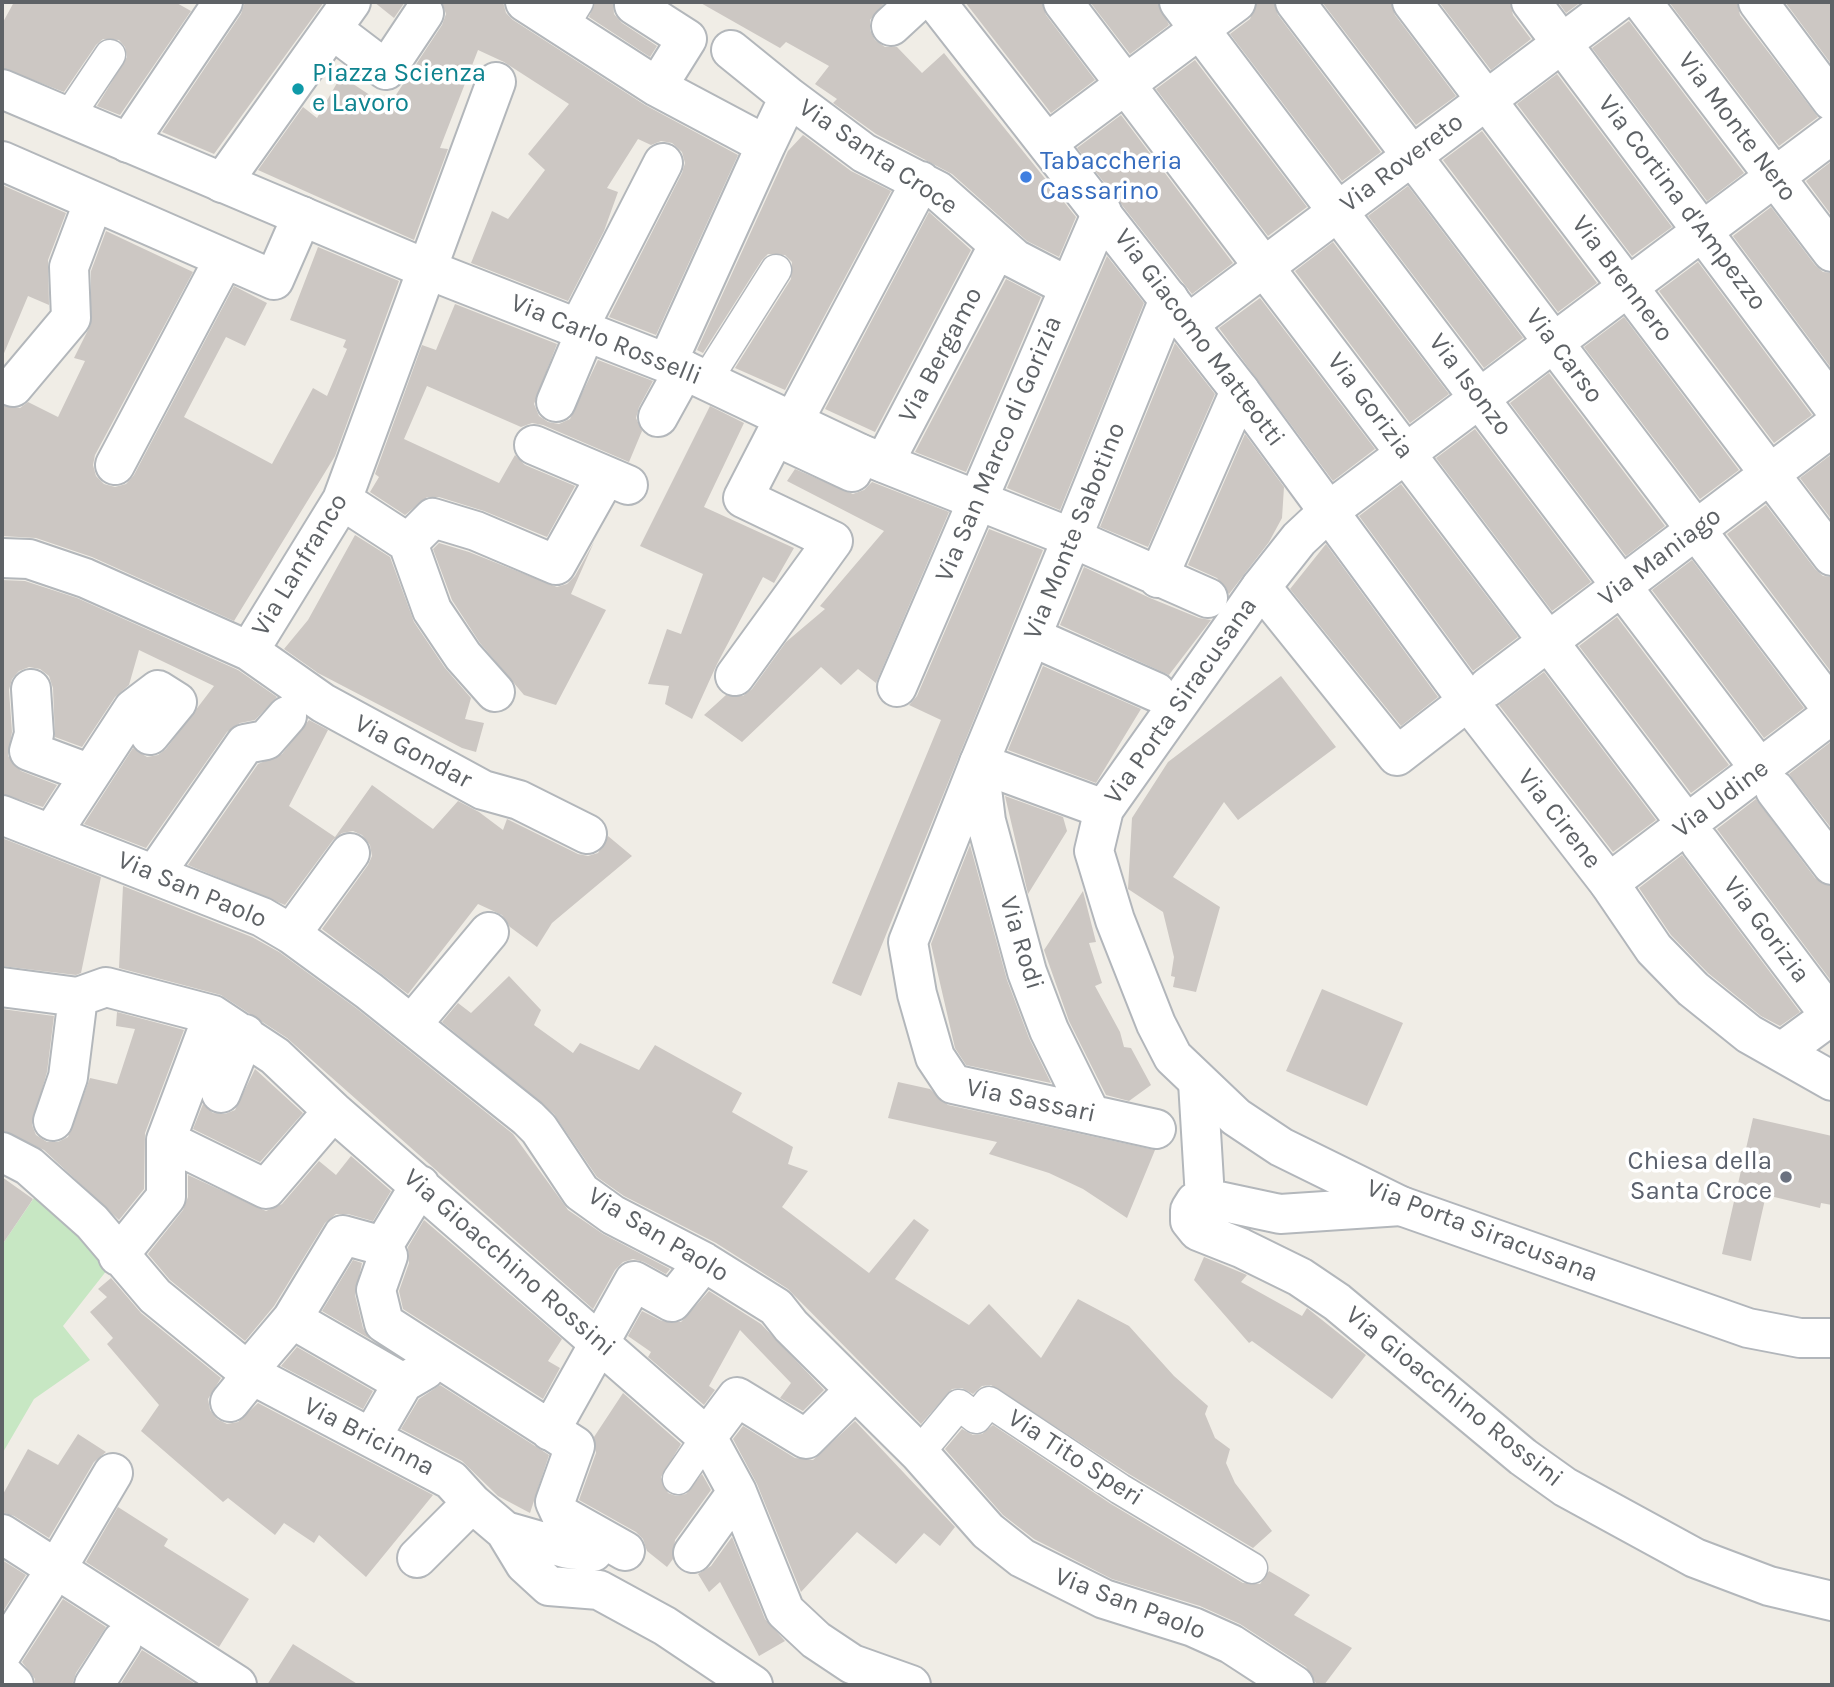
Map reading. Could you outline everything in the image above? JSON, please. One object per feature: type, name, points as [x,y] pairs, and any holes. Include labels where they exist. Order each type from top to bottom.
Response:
[{"type":"street","points":[[128,143],[223,2]]},
{"type":"street","name":"Via Santa Croce","points":[[525,2],[570,15],[657,87],[766,145],[789,97],[864,153],[938,191],[1015,260],[1069,287]]},
{"type":"street","name":"Via Giacomo Matteotti","points":[[936,2],[1240,390],[1329,512]]},
{"type":"street","name":"Via Gorizia","points":[[1063,2],[1676,810]]},
{"type":"street","points":[[1047,143],[1125,85],[1189,15],[1237,2]]},
{"type":"street","name":"Via Carso","points":[[1295,2],[1832,711]]},
{"type":"street","name":"Via Brennero","points":[[1412,2],[1832,556]]},
{"type":"street","name":"Via Cortina d'Ampezzo","points":[[1531,2],[1832,405]]},
{"type":"street","name":"Via Rovereto","points":[[1178,311],[1265,266],[1617,2]]},
{"type":"street","name":"Via Monte Nero","points":[[1643,2],[1832,252]]},
{"type":"street","points":[[1758,2],[1832,102]]},
{"type":"street","points":[[634,5],[687,39],[657,87]]},
{"type":"street","points":[[222,183],[341,15],[386,70],[424,13]]},
{"type":"street","name":"Via Isonzo","points":[[1189,15],[1832,866]]},
{"type":"street","points":[[731,50],[789,97]]},
{"type":"street","points":[[69,116],[110,55]]},
{"type":"street","name":"Via Lanfranco","points":[[2,558],[29,559],[85,578],[249,651],[342,500],[429,270],[496,82]]},
{"type":"street","name":"Via Carlo Rosselli","points":[[2,89],[429,270],[686,371],[873,459],[1072,538],[1208,598]]},
{"type":"street","name":"Via Porta Siracusana","points":[[1832,134],[1329,512],[1299,539],[1261,587],[1104,809],[1094,851],[1115,920],[1161,1035],[1173,1057],[1236,1117],[1280,1147],[1401,1206],[1748,1328],[1800,1338],[1832,1338]]},
{"type":"street","points":[[686,371],[766,145]]},
{"type":"street","points":[[2,161],[93,204],[274,281],[302,216]]},
{"type":"street","points":[[556,402],[582,330],[663,163]]},
{"type":"street","points":[[793,422],[921,181]]},
{"type":"street","points":[[13,387],[71,318],[69,267],[93,204]]},
{"type":"street","name":"Via San Marco di Gorizia","points":[[897,687],[1102,212]]},
{"type":"street","name":"Via Bergamo","points":[[873,459],[999,246]]},
{"type":"street","points":[[115,466],[224,259]]},
{"type":"street","points":[[658,417],[686,371],[776,270]]},
{"type":"street","name":"Via Monte Sabotino","points":[[979,763],[1072,538],[1178,311]]},
{"type":"street","points":[[1158,578],[1240,390]]},
{"type":"street","name":"Via Maniago","points":[[1261,587],[1397,756],[1832,427]]},
{"type":"street","points":[[735,676],[833,541],[743,498],[775,436],[852,472],[873,459]]},
{"type":"street","points":[[408,542],[433,518],[476,531],[556,565],[617,480],[534,445]]},
{"type":"street","points":[[342,500],[408,542],[432,610],[463,656],[495,692]]},
{"type":"street","name":"Via Cirene","points":[[1329,512],[1478,694],[1654,949],[1693,989],[1749,1034],[1832,1081]]},
{"type":"street","points":[[1032,637],[1156,692]]},
{"type":"street","name":"Via Gondar","points":[[249,651],[323,703],[483,790],[519,800],[587,834]]},
{"type":"street","points":[[31,689],[34,733],[29,751],[88,773]]},
{"type":"street","points":[[52,833],[88,773],[133,709],[158,690],[177,702],[150,735]]},
{"type":"street","name":"Via Udine","points":[[1609,883],[1767,779],[1832,711]]},
{"type":"street","points":[[155,874],[245,744],[266,740],[287,716]]},
{"type":"street","points":[[979,763],[1104,809]]},
{"type":"street","name":"Via Rodi","points":[[979,763],[986,821],[1027,972],[1049,1030],[1090,1113]]},
{"type":"street","name":"Via Sassari","points":[[979,763],[908,942],[917,994],[934,1057],[953,1084],[1156,1129]]},
{"type":"street","name":"Via San Paolo","points":[[2,815],[262,917],[291,934],[412,1024],[539,1129],[581,1192],[613,1215],[704,1262],[776,1307],[791,1326],[919,1453],[988,1531],[1022,1558],[1104,1599],[1193,1627],[1231,1644],[1294,1685]]},
{"type":"street","name":"Via Gorizia","points":[[1700,843],[1832,1016]]},
{"type":"street","points":[[291,934],[350,853]]},
{"type":"street","points":[[412,1024],[489,932]]},
{"type":"street","name":"Via Gioacchino Rossini","points":[[2,987],[78,997],[106,987],[213,1015],[275,1056],[333,1111],[707,1437],[737,1492],[785,1611],[816,1640],[852,1664],[911,1685]]},
{"type":"street","points":[[53,1121],[68,1077],[78,997]]},
{"type":"street","points":[[118,1256],[166,1197],[166,1140],[213,1015]]},
{"type":"street","points":[[1783,1051],[1832,1016]]},
{"type":"street","points":[[221,1093],[245,1034]]},
{"type":"street","points":[[1198,1082],[1205,1198],[1280,1214],[1401,1206]]},
{"type":"street","points":[[166,1140],[266,1189],[333,1111]]},
{"type":"street","name":"Via Bricinna","points":[[2,1152],[29,1166],[92,1222],[118,1256],[243,1383],[452,1480],[472,1503],[505,1531],[525,1564],[549,1586],[599,1590],[664,1626],[753,1685]]},
{"type":"street","points":[[383,1246],[420,1185]]},
{"type":"street","name":"Via Gioacchino Rossini","points":[[1205,1198],[1195,1202],[1190,1210],[1190,1221],[1198,1231],[1264,1259],[1337,1301],[1522,1457],[1565,1487],[1695,1558],[1769,1586],[1832,1601]]},
{"type":"street","points":[[243,1383],[292,1319],[343,1235],[383,1246],[388,1256],[376,1290],[384,1323],[575,1446],[555,1502],[561,1515],[611,1544],[593,1552],[568,1549],[505,1531]]},
{"type":"street","points":[[550,1431],[634,1281],[672,1302],[704,1262]]},
{"type":"street","points":[[292,1319],[403,1383]]},
{"type":"street","points":[[378,1426],[403,1383],[442,1360]]},
{"type":"street","points":[[678,1479],[737,1397],[806,1439],[855,1390]]},
{"type":"street","name":"Via Tito Speri","points":[[919,1453],[959,1405],[976,1418],[989,1402],[1120,1489],[1252,1568]]},
{"type":"street","points":[[2,1653],[113,1473]]},
{"type":"street","points":[[693,1553],[737,1492]]},
{"type":"street","points":[[417,1558],[472,1503]]},
{"type":"street","points":[[2,1534],[51,1577],[221,1681]]},
{"type":"street","points":[[94,1685],[122,1641]]},
{"type":"street","points":[[2,1673],[14,1685]]},
{"type":"green space","points":[[38,1192],[111,1265],[63,1326],[90,1360],[34,1399],[2,1454],[2,1245]]},
{"type":"building","points":[[14,2],[175,2],[191,11],[120,115],[97,106],[127,57],[125,47],[119,40],[103,39],[96,45],[64,92],[2,68],[2,24]]},
{"type":"building","points":[[245,2],[324,2],[214,154],[162,132],[241,14]]},
{"type":"building","points":[[374,2],[405,2],[394,18]]},
{"type":"building","points":[[442,2],[503,2],[506,13],[513,20],[645,105],[738,155],[656,335],[609,317],[682,173],[685,163],[682,152],[672,143],[661,141],[651,145],[638,139],[607,188],[618,192],[604,231],[568,301],[471,263],[492,211],[508,219],[545,170],[528,154],[569,104],[504,62],[478,50],[440,148],[448,149],[414,240],[258,170],[303,107],[317,118],[341,76],[388,107],[442,25],[446,14]]},
{"type":"building","points":[[595,2],[613,2],[614,14],[622,23],[657,46],[650,57],[589,17]]},
{"type":"building","points":[[699,2],[885,2],[870,20],[870,30],[875,40],[885,47],[897,47],[922,73],[944,53],[1076,217],[1059,257],[1027,241],[952,174],[876,134],[833,103],[837,99],[815,84],[829,66],[786,42],[780,48]]},
{"type":"building","points":[[965,2],[1042,2],[1046,15],[1095,80],[1051,113]]},
{"type":"building","points":[[1090,2],[1158,2],[1169,25],[1130,54]]},
{"type":"building","points":[[1257,2],[1274,2],[1278,15],[1381,152],[1342,181],[1230,34],[1250,19]]},
{"type":"building","points":[[1322,2],[1391,2],[1395,15],[1456,96],[1416,125]]},
{"type":"building","points":[[1439,2],[1510,2],[1513,15],[1531,39],[1491,70]]},
{"type":"building","points":[[1558,2],[1581,2],[1566,13]]},
{"type":"building","points":[[1669,2],[1737,2],[1740,15],[1818,117],[1779,146]]},
{"type":"building","points":[[1785,2],[1832,2],[1832,65]]},
{"type":"building","points":[[1629,21],[1744,173],[1707,201],[1592,48]]},
{"type":"building","points":[[1195,60],[1307,207],[1268,236],[1156,89]]},
{"type":"building","points":[[1557,74],[1672,227],[1632,256],[1517,104]]},
{"type":"building","points":[[1121,115],[1233,263],[1192,294],[1077,148]]},
{"type":"building","points":[[1482,131],[1597,283],[1558,312],[1443,160]]},
{"type":"building","points":[[803,135],[851,171],[891,191],[785,390],[735,368],[791,279],[792,262],[785,255],[768,254],[762,260],[703,353],[697,350],[788,151]]},
{"type":"building","points":[[1832,161],[1832,216],[1806,181]]},
{"type":"building","points":[[2,185],[66,213],[48,260],[49,305],[28,296],[2,358]]},
{"type":"building","points":[[1408,186],[1523,338],[1484,368],[1368,216]]},
{"type":"building","points":[[1771,207],[1815,265],[1823,272],[1832,273],[1832,369],[1733,236]]},
{"type":"building","points":[[929,212],[971,250],[875,432],[825,409]]},
{"type":"building","points":[[106,231],[193,272],[95,455],[93,465],[96,476],[104,484],[115,487],[126,484],[134,475],[234,286],[267,303],[245,346],[226,337],[184,417],[272,464],[313,388],[327,396],[347,349],[343,347],[346,340],[290,320],[318,247],[399,281],[335,456],[234,621],[92,557],[36,538],[2,536],[2,405],[20,408],[28,402],[58,417],[85,361],[74,358],[91,324],[91,271]]},
{"type":"building","points":[[1333,242],[1449,394],[1410,423],[1295,271]]},
{"type":"building","points":[[1107,256],[1144,303],[1060,510],[1007,488]]},
{"type":"building","points":[[1698,262],[1812,415],[1774,443],[1659,291]]},
{"type":"building","points":[[1006,279],[1041,297],[966,472],[915,452]]},
{"type":"building","points":[[1260,298],[1375,449],[1333,481],[1219,328]]},
{"type":"building","points":[[455,304],[557,344],[534,404],[539,416],[548,422],[559,424],[570,419],[598,360],[653,381],[639,407],[636,418],[642,431],[629,462],[543,425],[532,423],[521,427],[427,386],[404,439],[499,483],[515,455],[525,465],[575,486],[547,537],[484,511],[439,497],[427,497],[405,515],[370,492],[379,477],[375,474],[422,345],[436,350]]},
{"type":"building","points":[[1624,317],[1739,470],[1700,499],[1584,347]]},
{"type":"building","points":[[1175,343],[1215,394],[1148,547],[1100,527]]},
{"type":"building","points":[[1549,373],[1665,526],[1626,556],[1510,403]]},
{"type":"building","points":[[710,406],[744,423],[704,507],[794,548],[774,583],[763,577],[717,664],[692,719],[665,704],[669,686],[648,684],[667,629],[681,634],[703,574],[640,546]]},
{"type":"building","points":[[1475,429],[1591,582],[1552,611],[1436,458]]},
{"type":"building","points":[[1245,434],[1284,487],[1282,518],[1269,542],[1229,594],[1217,578],[1188,565]]},
{"type":"building","points":[[1832,454],[1832,520],[1800,478]]},
{"type":"building","points":[[795,469],[853,494],[864,490],[872,482],[949,512],[876,683],[858,669],[841,685],[821,667],[742,742],[704,715],[726,695],[743,696],[752,689],[786,642],[825,609],[820,606],[884,531],[787,481]]},
{"type":"building","points":[[1401,484],[1518,637],[1473,671],[1359,516]]},
{"type":"building","points":[[1766,505],[1815,569],[1823,576],[1832,577],[1832,673],[1727,534]]},
{"type":"building","points":[[989,529],[1043,550],[861,996],[832,983],[941,720],[909,705],[917,696]]},
{"type":"building","points":[[355,535],[390,557],[414,622],[445,668],[471,698],[465,719],[484,723],[476,752],[462,748],[318,673],[284,649],[308,620]]},
{"type":"building","points":[[594,542],[571,594],[606,610],[556,705],[524,695],[480,643],[452,600],[433,549],[439,543],[469,552],[557,587],[567,584],[575,576]]},
{"type":"building","points":[[1326,544],[1438,697],[1401,726],[1290,589]]},
{"type":"building","points":[[1692,560],[1804,708],[1764,738],[1652,590]]},
{"type":"building","points":[[1084,567],[1150,598],[1199,618],[1211,620],[1169,675],[1060,625]]},
{"type":"building","points":[[2,580],[25,581],[77,598],[238,670],[277,697],[255,720],[240,723],[227,732],[146,848],[84,824],[133,748],[147,757],[158,755],[166,749],[214,686],[139,650],[129,685],[115,697],[82,747],[55,737],[53,688],[49,676],[40,669],[29,667],[19,671],[12,679],[9,690],[12,732],[8,756],[21,771],[57,785],[43,807],[2,794]]},
{"type":"building","points":[[1617,617],[1729,765],[1691,793],[1579,646]]},
{"type":"building","points":[[1043,666],[1141,709],[1096,783],[1008,750]]},
{"type":"building","points":[[1544,672],[1656,820],[1613,852],[1499,705]]},
{"type":"building","points":[[1281,676],[1336,747],[1238,820],[1224,802],[1173,877],[1220,907],[1196,992],[1173,987],[1175,977],[1171,976],[1174,957],[1163,912],[1128,889],[1132,818],[1168,762]]},
{"type":"building","points":[[309,720],[328,730],[289,806],[335,837],[372,785],[433,829],[458,801],[479,812],[503,830],[507,819],[578,854],[588,856],[598,853],[608,836],[632,856],[552,923],[537,947],[510,927],[502,915],[478,904],[408,994],[322,929],[372,856],[370,845],[362,835],[353,831],[342,833],[333,840],[285,905],[188,865],[258,764],[282,754]]},
{"type":"building","points":[[1832,741],[1832,829],[1789,774]]},
{"type":"building","points":[[1005,796],[1063,817],[1067,831],[1028,894]]},
{"type":"building","points":[[1756,799],[1815,878],[1832,886],[1832,982],[1717,829]]},
{"type":"building","points":[[2,838],[101,877],[81,973],[76,975],[2,966]]},
{"type":"building","points":[[970,845],[1007,980],[1029,1038],[1051,1083],[966,1065],[955,1048],[931,944]]},
{"type":"building","points":[[1682,855],[1800,1012],[1780,1026],[1761,1016],[1708,973],[1671,935],[1639,888]]},
{"type":"building","points":[[123,886],[252,937],[279,952],[356,1008],[513,1134],[568,1210],[603,1234],[670,1269],[666,1274],[644,1262],[633,1259],[623,1262],[615,1270],[593,1309],[287,1038],[221,995],[119,968]]},
{"type":"building","points":[[1083,891],[1096,942],[1089,943],[1102,983],[1095,986],[1120,1032],[1124,1047],[1131,1048],[1151,1085],[1129,1101],[1106,1095],[1069,1021],[1044,950]]},
{"type":"building","points":[[509,976],[541,1010],[534,1025],[573,1053],[580,1043],[639,1070],[655,1045],[742,1093],[732,1112],[793,1147],[788,1164],[808,1171],[782,1207],[869,1273],[914,1219],[929,1230],[895,1279],[969,1325],[989,1304],[1041,1358],[1078,1299],[1129,1326],[1174,1376],[1208,1406],[1205,1414],[1215,1438],[1230,1449],[1226,1463],[1235,1483],[1272,1531],[1253,1548],[1129,1474],[991,1385],[982,1386],[973,1394],[962,1388],[952,1389],[921,1424],[788,1289],[716,1243],[624,1196],[597,1177],[554,1114],[442,1022],[458,1003],[471,1013]]},
{"type":"building","points":[[1322,989],[1403,1023],[1367,1106],[1286,1071]]},
{"type":"building","points":[[2,1009],[54,1016],[47,1072],[32,1125],[36,1135],[47,1142],[58,1142],[68,1137],[90,1078],[117,1084],[135,1029],[116,1026],[117,1012],[184,1030],[145,1133],[144,1189],[119,1220],[44,1150],[2,1130]]},
{"type":"building","points":[[255,1069],[303,1113],[260,1162],[193,1129],[203,1104],[213,1113],[225,1114],[235,1110]]},
{"type":"building","points":[[898,1082],[930,1089],[948,1105],[1155,1150],[1127,1218],[1083,1189],[1049,1173],[989,1154],[997,1142],[888,1118]]},
{"type":"building","points":[[1753,1118],[1832,1136],[1832,1205],[1821,1203],[1820,1208],[1766,1195],[1751,1261],[1722,1254]]},
{"type":"building","points":[[351,1156],[391,1191],[373,1221],[348,1214],[336,1214],[325,1223],[274,1306],[245,1341],[170,1280],[148,1254],[183,1210],[188,1197],[188,1175],[266,1211],[282,1204],[319,1161],[336,1175]]},
{"type":"building","points":[[2,1177],[33,1199],[2,1245]]},
{"type":"building","points":[[424,1220],[562,1339],[548,1361],[560,1368],[543,1399],[403,1309],[399,1291],[409,1263],[408,1247]]},
{"type":"building","points":[[1204,1257],[1247,1275],[1241,1282],[1302,1316],[1307,1308],[1366,1355],[1332,1399],[1252,1341],[1249,1343],[1194,1280]]},
{"type":"building","points":[[353,1260],[362,1263],[355,1295],[363,1328],[370,1339],[322,1311]]},
{"type":"building","points":[[111,1278],[141,1313],[221,1378],[208,1399],[210,1410],[217,1419],[227,1424],[238,1422],[258,1403],[433,1495],[366,1577],[319,1535],[314,1543],[284,1523],[275,1535],[228,1498],[223,1502],[141,1431],[159,1405],[107,1344],[113,1338],[90,1312],[107,1297],[98,1289]]},
{"type":"building","points":[[709,1291],[761,1324],[824,1390],[803,1411],[780,1398],[791,1383],[740,1330],[709,1386],[715,1390],[704,1405],[648,1357],[651,1352],[628,1336],[642,1311],[662,1321],[681,1322]]},
{"type":"building","points":[[297,1347],[373,1391],[363,1409],[281,1366]]},
{"type":"building","points":[[440,1385],[549,1455],[530,1513],[498,1496],[462,1461],[401,1429],[419,1399]]},
{"type":"building","points":[[623,1393],[681,1444],[661,1477],[668,1493],[676,1496],[686,1494],[702,1474],[711,1490],[675,1540],[673,1559],[667,1567],[647,1551],[643,1539],[636,1532],[579,1500],[596,1453],[594,1437]]},
{"type":"building","points":[[855,1421],[955,1527],[940,1546],[924,1533],[896,1564],[857,1532],[801,1592],[757,1484],[733,1439],[743,1426],[795,1458],[813,1460]]},
{"type":"building","points":[[993,1425],[1111,1504],[1243,1583],[1260,1584],[1269,1571],[1310,1595],[1294,1615],[1352,1648],[1324,1685],[1317,1685],[1306,1667],[1240,1624],[1200,1606],[1112,1579],[1034,1539],[1003,1515],[945,1449],[962,1429],[973,1435],[982,1434]]},
{"type":"building","points":[[78,1434],[106,1452],[94,1462],[49,1538],[14,1516],[2,1512],[2,1496],[28,1449],[58,1465]]},
{"type":"building","points":[[118,1507],[168,1539],[164,1546],[249,1599],[219,1647],[86,1562]]},
{"type":"building","points":[[732,1537],[765,1619],[785,1641],[759,1656],[720,1582],[709,1592],[698,1574],[711,1566]]},
{"type":"building","points":[[2,1560],[26,1575],[2,1613]]},
{"type":"building","points":[[63,1599],[106,1627],[76,1673],[72,1685],[35,1685],[35,1679],[22,1662]]},
{"type":"building","points":[[293,1644],[359,1685],[267,1685]]},
{"type":"building","points":[[142,1650],[194,1683],[193,1685],[120,1685]]},
{"type":"place","name":"Piazza Scienza e Lavoro","points":[[298,89]]},
{"type":"place","name":"Tabaccheria Cassarino","points":[[1026,177]]},
{"type":"place","name":"Chiesa della Santa Croce","points":[[1786,1177]]}]
